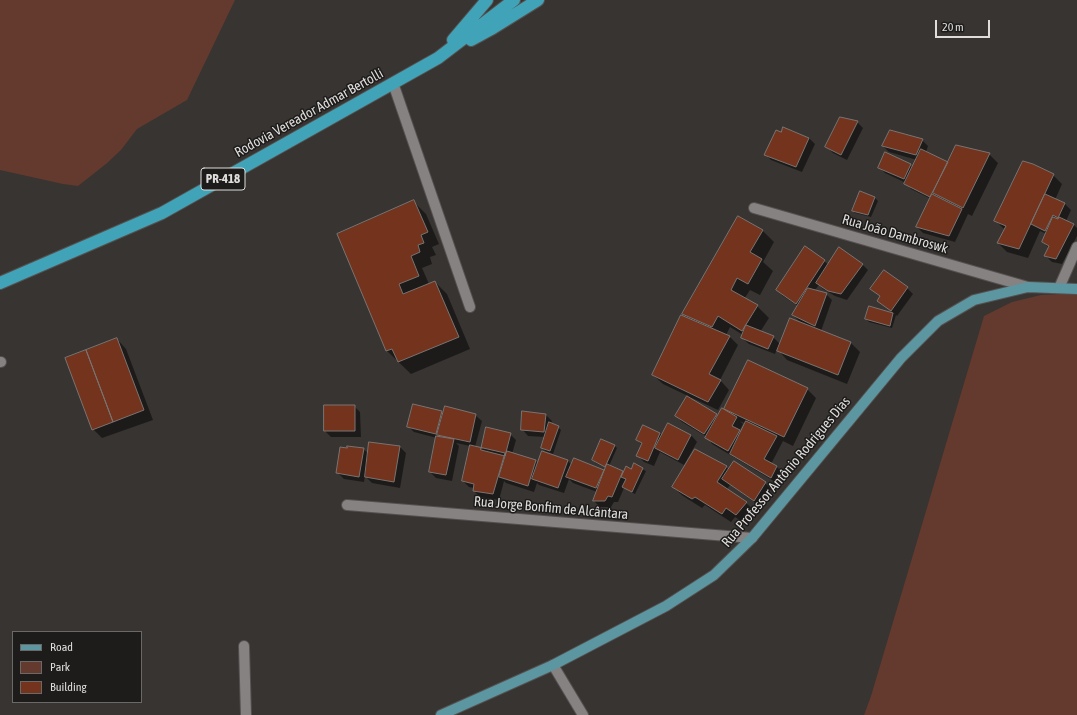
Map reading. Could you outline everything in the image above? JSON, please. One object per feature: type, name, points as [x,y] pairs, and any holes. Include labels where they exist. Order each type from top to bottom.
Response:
[{"type":"highway","points":[[438,58],[487,0]]},
{"type":"highway","name":"Rodovia Vereador Admar Bertolli","points":[[0,283],[162,213],[438,58],[514,0]]},
{"type":"highway","points":[[438,58],[493,28],[538,0]]},
{"type":"main road","name":"Rua Professor Antônio Rodrigues Dias","points":[[441,715],[553,665],[666,606],[714,575],[752,538],[901,358],[938,321],[974,300],[1028,287],[1077,289]]},
{"type":"street","points":[[393,83],[470,307]]},
{"type":"street","name":"Rua João Dambroswk","points":[[754,208],[1028,287]]},
{"type":"street","points":[[1059,288],[1077,247]]},
{"type":"street","name":"Rua Jorge Bonfim de Alcântara","points":[[347,505],[752,538]]},
{"type":"street","points":[[244,646],[246,715]]},
{"type":"street","points":[[553,665],[583,715]]},
{"type":"green space","points":[[0,0],[235,0],[187,100],[137,129],[121,150],[78,186],[0,170]]},
{"type":"green space","points":[[1077,293],[1077,715],[864,715],[871,696],[984,316],[1012,302],[1041,295]]},
{"type":"building","points":[[840,117],[858,121],[841,155],[825,147]]},
{"type":"building","points":[[783,127],[809,138],[796,167],[764,155],[776,130],[781,132]]},
{"type":"building","points":[[890,130],[923,139],[916,155],[882,146]]},
{"type":"building","points":[[956,145],[990,153],[963,208],[933,193]]},
{"type":"building","points":[[921,149],[948,162],[930,197],[904,184]]},
{"type":"building","points":[[885,152],[911,164],[904,179],[878,168]]},
{"type":"building","points":[[1023,161],[1054,174],[1019,249],[997,243],[1006,226],[994,221]]},
{"type":"building","points":[[860,191],[875,197],[868,215],[852,211]]},
{"type":"building","points":[[932,194],[962,209],[949,236],[916,227]]},
{"type":"building","points":[[1045,194],[1065,203],[1058,218],[1053,215],[1045,231],[1031,224]]},
{"type":"building","points":[[414,200],[428,232],[421,235],[424,243],[418,245],[420,252],[411,256],[419,276],[399,284],[403,294],[435,281],[459,337],[398,362],[392,349],[386,351],[337,234]]},
{"type":"building","points":[[738,216],[763,230],[750,252],[762,259],[748,284],[737,278],[731,290],[758,305],[742,331],[718,316],[712,327],[682,314]]},
{"type":"building","points":[[1053,217],[1058,219],[1059,217],[1074,224],[1056,259],[1044,256],[1049,246],[1042,242]]},
{"type":"building","points":[[805,246],[825,260],[796,304],[776,290]]},
{"type":"building","points":[[839,247],[863,264],[841,294],[828,291],[816,283]]},
{"type":"building","points":[[884,270],[908,287],[891,311],[877,301],[880,296],[870,289]]},
{"type":"building","points":[[808,288],[827,293],[815,326],[792,315]]},
{"type":"building","points":[[869,306],[893,313],[890,326],[865,319]]},
{"type":"building","points":[[681,315],[730,336],[709,374],[721,380],[708,402],[652,375]]},
{"type":"building","points":[[790,318],[851,342],[838,375],[777,351]]},
{"type":"building","points":[[746,325],[774,336],[768,349],[741,338]]},
{"type":"building","points":[[117,338],[144,410],[113,422],[86,350]]},
{"type":"building","points":[[86,350],[113,422],[92,430],[65,358]]},
{"type":"building","points":[[748,360],[808,388],[784,437],[724,409]]},
{"type":"building","points":[[687,396],[717,414],[704,434],[675,416]]},
{"type":"building","points":[[413,404],[442,411],[436,434],[407,427]]},
{"type":"building","points":[[324,405],[355,405],[355,431],[324,431]]},
{"type":"building","points":[[445,406],[476,414],[470,442],[437,435]]},
{"type":"building","points":[[722,408],[737,417],[732,426],[740,430],[728,451],[705,438]]},
{"type":"building","points":[[522,411],[546,414],[544,432],[521,430]]},
{"type":"building","points":[[746,421],[777,436],[764,459],[777,466],[771,478],[730,454]]},
{"type":"building","points":[[549,422],[559,426],[550,451],[541,448]]},
{"type":"building","points":[[668,423],[691,435],[678,460],[655,448]]},
{"type":"building","points":[[643,425],[660,433],[648,461],[636,456],[642,443],[636,440]]},
{"type":"building","points":[[486,427],[511,433],[505,456],[481,450]]},
{"type":"building","points":[[436,436],[454,439],[446,475],[429,472]]},
{"type":"building","points":[[601,439],[615,445],[605,467],[592,460]]},
{"type":"building","points":[[369,442],[400,446],[394,482],[365,477]]},
{"type":"building","points":[[470,445],[505,453],[493,494],[473,491],[474,484],[462,481]]},
{"type":"building","points":[[347,446],[364,448],[359,477],[336,473],[340,447],[347,448]]},
{"type":"building","points":[[695,449],[727,466],[717,482],[747,502],[736,515],[726,508],[722,514],[695,497],[692,499],[672,487]]},
{"type":"building","points":[[507,451],[536,460],[528,486],[499,477]]},
{"type":"building","points":[[542,451],[568,460],[558,488],[532,479]]},
{"type":"building","points":[[574,458],[604,470],[596,488],[566,477]]},
{"type":"building","points":[[734,461],[766,482],[754,501],[722,479]]},
{"type":"building","points":[[634,463],[643,468],[632,492],[622,487],[626,479],[621,477],[626,466],[631,469]]},
{"type":"building","points":[[607,464],[623,471],[612,497],[608,496],[605,501],[593,501]]}]
